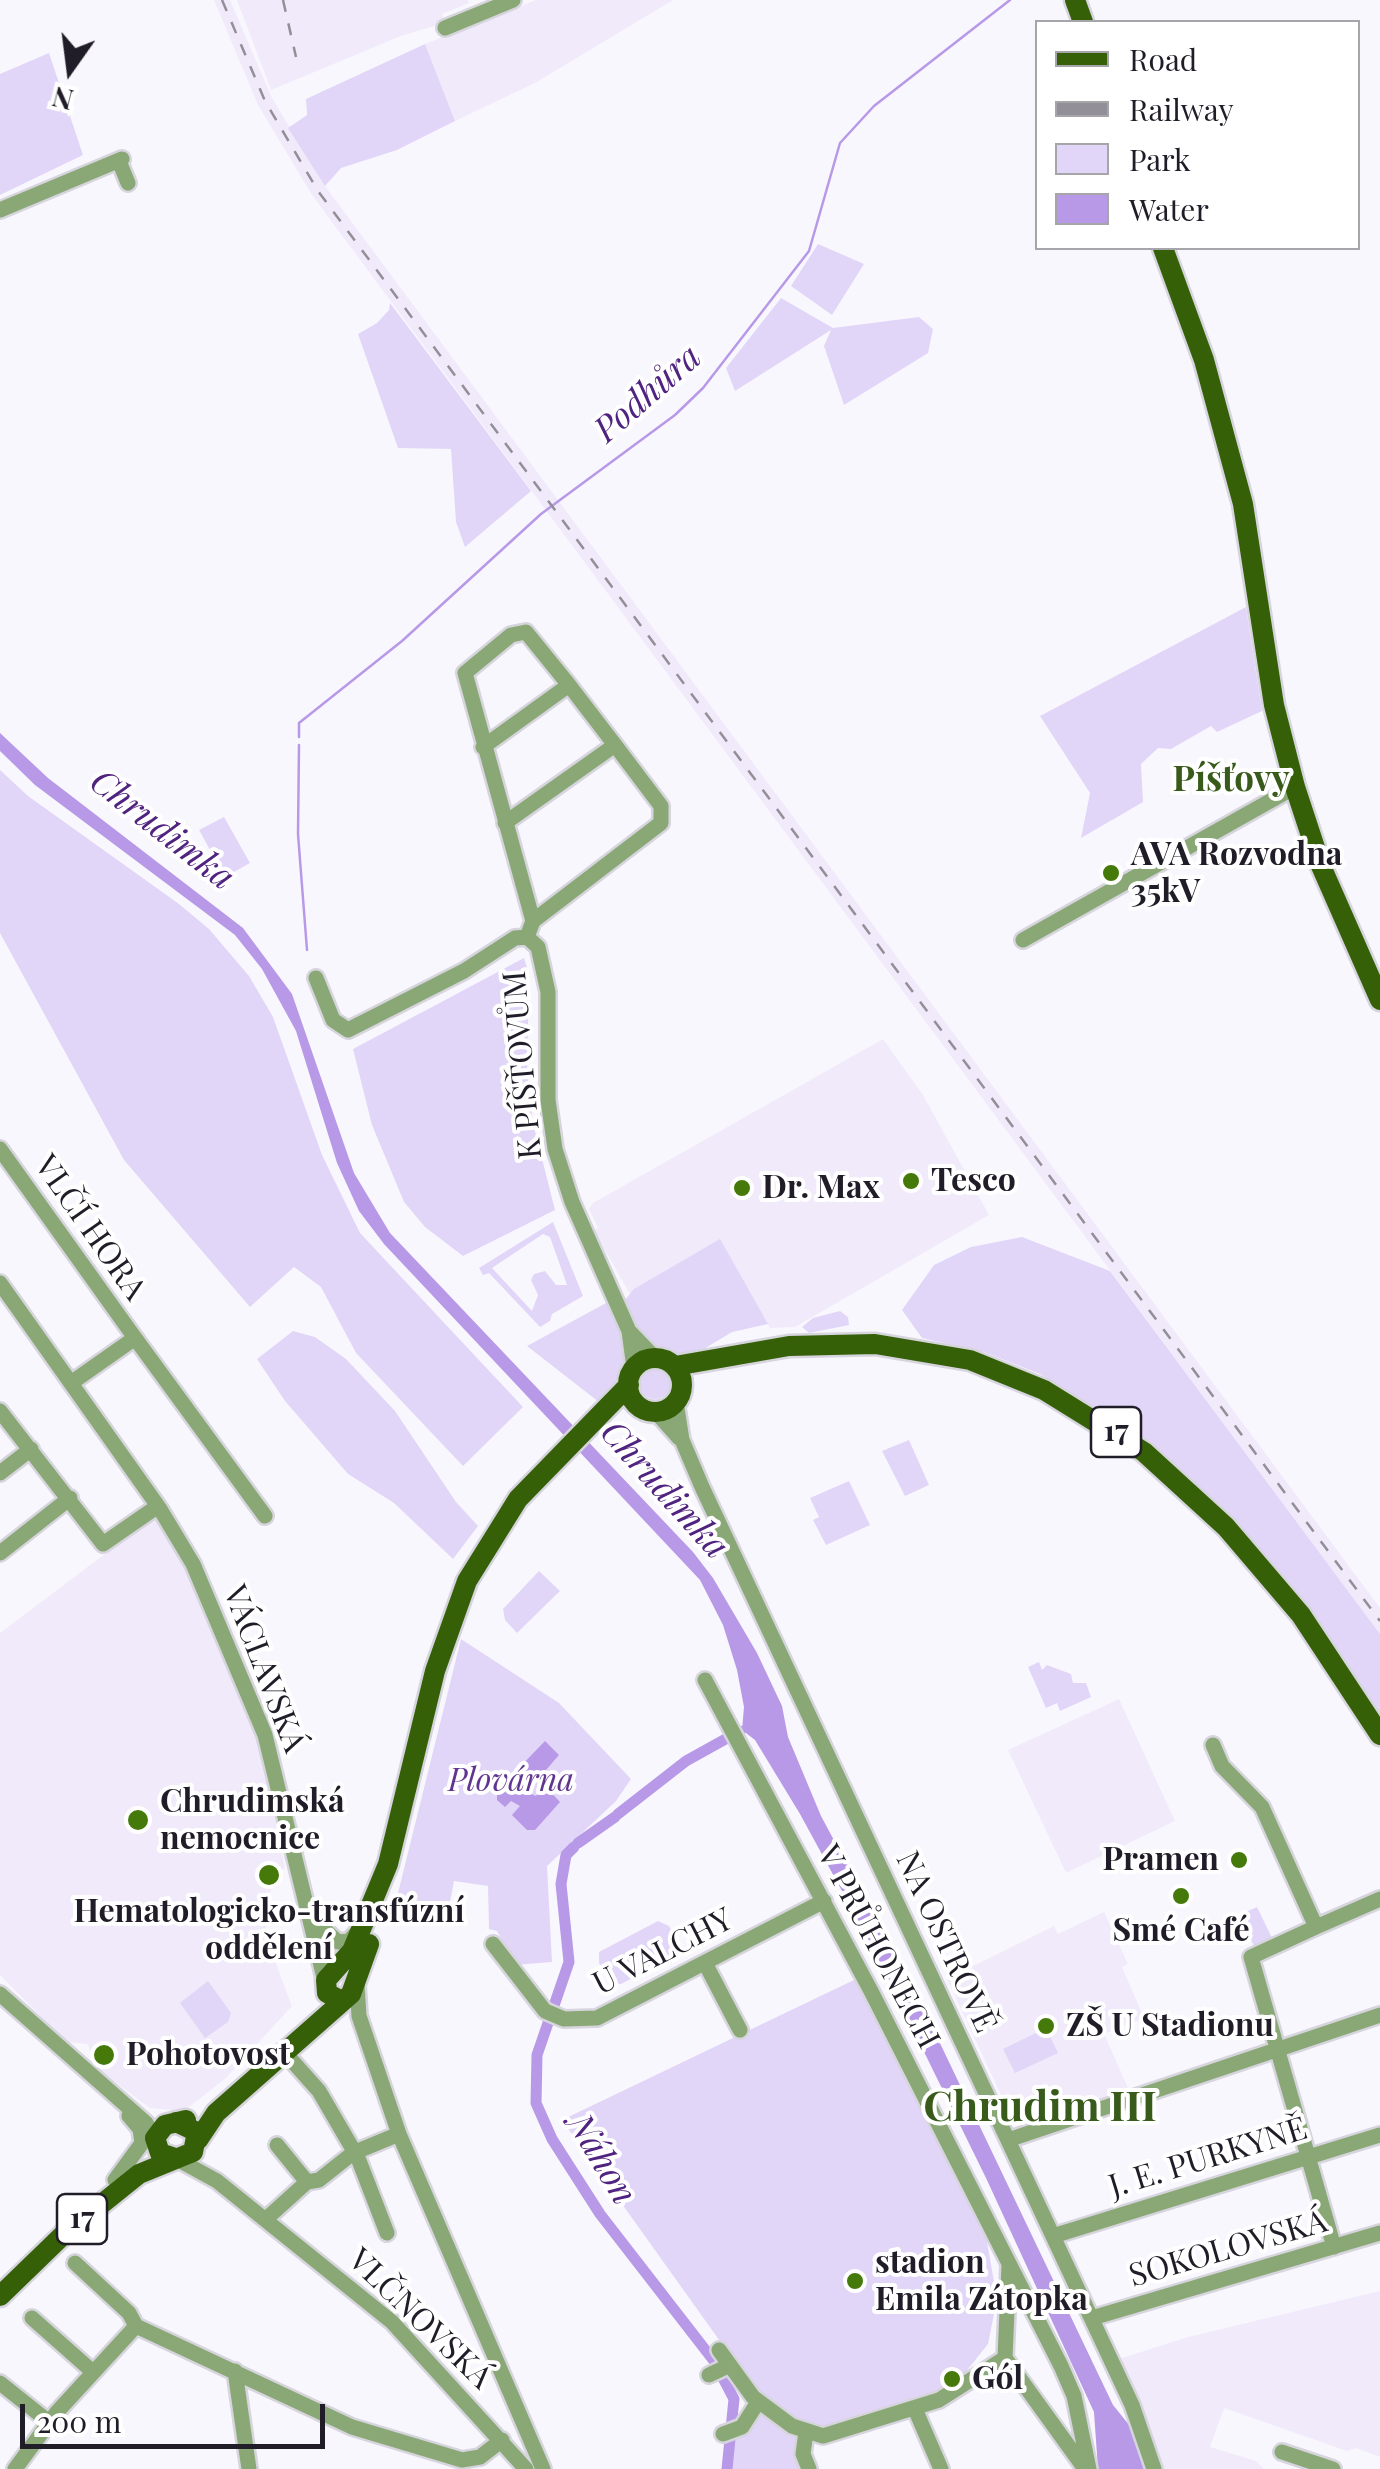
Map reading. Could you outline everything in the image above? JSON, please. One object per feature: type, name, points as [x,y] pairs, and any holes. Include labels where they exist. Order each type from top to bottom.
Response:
[{"type":"main road","points":[[1164,250],[1204,360],[1238,486],[1274,704],[1297,796],[1338,907],[1380,1000]]},
{"type":"main road","name":"17","points":[[342,1963],[364,1925],[392,1850],[443,1645],[480,1556],[510,1510],[561,1454],[600,1422],[632,1376],[665,1362],[732,1358],[774,1348],[830,1343],[922,1349],[985,1364],[1074,1406],[1168,1471],[1226,1527],[1301,1615],[1380,1735]]},
{"type":"main road","name":"17","points":[[600,1422],[648,1409],[679,1395],[732,1358]]},
{"type":"main road","points":[[665,1362],[679,1395]]},
{"type":"main road","points":[[632,1376],[648,1409]]},
{"type":"main road","name":"17","points":[[357,1982],[389,1890],[436,1693],[480,1556]]},
{"type":"main road","points":[[330,1989],[264,2059],[202,2112],[160,2128],[155,2139],[160,2154],[175,2158],[190,2154],[216,2112],[286,2054],[330,1989],[331,1970],[342,1963],[354,1968],[357,1982],[349,1996],[330,1989]]},
{"type":"main road","points":[[176,2122],[192,2126],[198,2140]]},
{"type":"main road","name":"17","points":[[0,2281],[46,2236],[147,2155],[155,2139]]},
{"type":"main road","name":"17","points":[[0,2296],[114,2193],[153,2166],[175,2158]]},
{"type":"street","points":[[445,28],[488,5],[513,0]]},
{"type":"street","points":[[0,210],[121,160],[128,183]]},
{"type":"street","points":[[526,632],[570,685],[661,806],[660,824],[530,929],[464,677],[466,669],[483,655],[511,635],[526,632]]},
{"type":"street","points":[[484,747],[570,685]]},
{"type":"street","points":[[505,823],[614,744]]},
{"type":"street","points":[[1023,940],[1297,796]]},
{"type":"street","name":"K PÍŠŤOVŮM","points":[[316,978],[336,1025],[348,1030],[464,971],[530,929],[538,946],[548,992],[552,1130],[579,1220],[628,1331]]},
{"type":"street","name":"VLČÍ HORA","points":[[0,1149],[265,1516]]},
{"type":"street","name":"VÁCLAVSKÁ","points":[[0,1283],[158,1506],[193,1564],[257,1710],[330,1989],[376,2073]]},
{"type":"street","points":[[628,1331],[665,1362]]},
{"type":"street","points":[[628,1331],[632,1376]]},
{"type":"street","name":"VLČÍ HORA","points":[[70,1384],[135,1338]]},
{"type":"street","name":"NA OSTROVĚ","points":[[679,1395],[682,1440],[1132,2405],[1154,2469]]},
{"type":"street","name":"NA OSTROVĚ","points":[[648,1409],[682,1440]]},
{"type":"street","points":[[0,1411],[103,1544],[158,1506]]},
{"type":"street","points":[[0,1472],[31,1449]]},
{"type":"street","points":[[0,1553],[70,1498]]},
{"type":"street","name":"V PRŮHONECH","points":[[705,1680],[1009,2260],[1005,2358]]},
{"type":"street","points":[[1213,1745],[1222,1766],[1262,1807],[1316,1927]]},
{"type":"street","points":[[1334,2246],[1250,1957],[1380,1899]]},
{"type":"street","name":"U VALCHY","points":[[493,1944],[544,2011],[564,2018],[607,2014],[824,1901]]},
{"type":"street","points":[[312,1918],[338,1942],[352,1939],[364,1925]]},
{"type":"street","name":"VÁCLAVSKÁ","points":[[312,1918],[328,1949],[342,1963]]},
{"type":"street","points":[[705,1963],[740,2030]]},
{"type":"street","name":"VÁCLAVSKÁ","points":[[357,1982],[358,2011],[399,2134],[543,2469]]},
{"type":"street","points":[[0,1994],[84,2072],[146,2122],[155,2139]]},
{"type":"street","points":[[1008,2140],[1380,2015]]},
{"type":"street","points":[[286,2054],[319,2092],[353,2153],[387,2233]]},
{"type":"street","points":[[84,2072],[154,2121],[176,2122]]},
{"type":"street","points":[[106,2091],[136,2124],[143,2138],[140,2150],[116,2180]]},
{"type":"street","points":[[266,2220],[308,2182],[319,2180],[353,2153],[399,2134]]},
{"type":"street","name":"J. E. PURKYNĚ","points":[[1053,2236],[1306,2155],[1380,2136]]},
{"type":"street","name":"VLČNOVSKÁ","points":[[198,2140],[207,2165],[230,2190],[414,2342],[526,2469]]},
{"type":"street","points":[[277,2145],[308,2182]]},
{"type":"street","name":"VLČNOVSKÁ","points":[[175,2158],[230,2190]]},
{"type":"street","name":"SOKOLOVSKÁ","points":[[1092,2318],[1380,2233]]},
{"type":"street","points":[[1009,2260],[1070,2385],[1087,2469]]},
{"type":"street","points":[[74,2263],[129,2313],[136,2326],[352,2427],[416,2449],[472,2460],[502,2440]]},
{"type":"street","points":[[32,2318],[92,2372]]},
{"type":"street","points":[[15,2469],[92,2372],[136,2326]]},
{"type":"street","points":[[719,2350],[720,2370],[758,2402],[806,2432],[831,2436],[948,2396],[1005,2358],[1087,2469]]},
{"type":"street","points":[[235,2371],[249,2469]]},
{"type":"street","points":[[0,2383],[50,2422]]},
{"type":"street","points":[[730,2431],[758,2402]]},
{"type":"street","points":[[915,2409],[942,2469]]},
{"type":"street","points":[[806,2432],[803,2450],[809,2469]]},
{"type":"street","points":[[1282,2452],[1333,2469]]},
{"type":"shaded area","points":[[214,0],[230,0],[272,98],[325,186],[1380,1608],[1380,1634],[312,195],[258,105]]},
{"type":"shaded area","points":[[237,0],[469,3],[442,14],[444,23],[401,36],[271,90]]},
{"type":"shaded area","points":[[536,0],[673,0],[535,83],[455,121],[425,44]]},
{"type":"shaded area","points":[[883,1039],[923,1095],[989,1215],[795,1327],[770,1328],[750,1295],[630,1294],[594,1231],[598,1228],[589,1209],[593,1203]]},
{"type":"shaded area","name":"Chrudimská nemocnice","points":[[155,1516],[186,1568],[258,1739],[285,1868],[279,1872],[277,1888],[271,1889],[265,1935],[292,2006],[226,2078],[184,2111],[150,2108],[94,2066],[88,2044],[66,2042],[0,1975],[0,1633]]},
{"type":"shaded area","points":[[1119,1699],[1175,1821],[1066,1873],[1008,1750]]},
{"type":"shaded area","name":"ZŠ U Stadionu","points":[[1104,1912],[1128,1964],[1122,1967],[1144,2018],[1104,2034],[1129,2090],[1023,2125],[1008,2094],[1002,2097],[947,1979],[1054,1926],[1058,1934]]},
{"type":"shaded area","points":[[1380,2291],[1380,2457],[1356,2448],[1347,2451],[1224,2408],[1210,2447],[1256,2461],[1264,2469],[1161,2469],[1144,2413],[1119,2359],[1188,2337]]},
{"type":"green space","points":[[425,44],[455,121],[397,150],[341,168],[325,186],[288,128],[307,115],[306,99]]},
{"type":"green space","points":[[49,53],[83,155],[0,195],[0,74]]},
{"type":"green space","points":[[818,244],[864,264],[832,315],[791,286]]},
{"type":"green space","points":[[781,298],[833,328],[919,317],[933,329],[928,353],[844,405],[824,346],[831,330],[735,391],[726,368]]},
{"type":"green space","points":[[390,303],[531,491],[465,547],[456,522],[451,449],[398,448],[358,334],[377,323]]},
{"type":"green space","points":[[1246,607],[1262,711],[1217,732],[1211,726],[1171,749],[1158,748],[1141,764],[1143,802],[1081,838],[1090,793],[1040,716]]},
{"type":"green space","points":[[0,770],[28,796],[179,904],[209,929],[249,976],[273,1017],[322,1155],[360,1233],[523,1407],[463,1466],[356,1353],[321,1287],[294,1267],[250,1307],[124,1160],[0,933]]},
{"type":"green space","points":[[224,817],[250,863],[225,877],[199,830]]},
{"type":"green space","points":[[524,958],[529,974],[527,1073],[533,1123],[555,1210],[463,1256],[425,1227],[404,1202],[372,1125],[353,1049]]},
{"type":"green space","points":[[553,1222],[583,1296],[552,1314],[550,1321],[540,1327],[489,1273],[483,1275],[479,1268]],"holes":[[[543,1234],[550,1237],[567,1285],[556,1285],[545,1271],[534,1274],[531,1280],[538,1295],[532,1311],[492,1268]]]},
{"type":"green space","points":[[1022,1237],[1110,1271],[1380,1634],[1380,1714],[1375,1715],[1331,1642],[1229,1515],[1151,1442],[1040,1374],[984,1352],[922,1338],[902,1310],[934,1265],[971,1247]]},
{"type":"green space","points":[[720,1239],[768,1324],[732,1332],[694,1355],[676,1360],[650,1346],[637,1332],[625,1300],[634,1289]]},
{"type":"green space","points":[[606,1303],[628,1347],[630,1363],[621,1387],[604,1406],[527,1346]]},
{"type":"green space","points":[[840,1311],[848,1317],[849,1325],[809,1333],[802,1327],[813,1318]]},
{"type":"green space","points":[[293,1331],[315,1337],[346,1359],[395,1411],[456,1502],[478,1526],[453,1559],[394,1503],[348,1474],[285,1401],[257,1359]]},
{"type":"green space","points":[[655,1367],[666,1372],[671,1383],[666,1394],[655,1399],[644,1394],[639,1383],[644,1372]]},
{"type":"green space","points":[[909,1440],[929,1485],[905,1496],[882,1451]]},
{"type":"green space","points":[[849,1481],[870,1525],[826,1545],[813,1520],[819,1517],[810,1498]]},
{"type":"green space","points":[[539,1571],[560,1591],[517,1633],[505,1620],[503,1609]]},
{"type":"green space","name":"Plovárna","points":[[461,1639],[559,1703],[631,1779],[616,1801],[547,1866],[552,1962],[515,1965],[497,1931],[489,1929],[488,1886],[454,1881],[446,1922],[394,1909]]},
{"type":"green space","points":[[1039,1662],[1042,1670],[1047,1665],[1071,1674],[1073,1683],[1086,1683],[1091,1697],[1060,1711],[1057,1703],[1046,1708],[1028,1667]]},
{"type":"green space","points":[[1257,1907],[1272,1938],[1254,1946],[1239,1915]]},
{"type":"green space","points":[[658,1921],[669,1926],[678,1944],[676,1955],[621,1984],[611,1983],[599,1963],[599,1952]]},
{"type":"green space","points":[[856,1979],[985,2230],[997,2299],[988,2344],[961,2378],[939,2392],[826,2428],[795,2419],[762,2400],[562,2120]]},
{"type":"green space","points":[[208,1981],[231,2013],[228,2022],[205,2038],[180,2003]]},
{"type":"green space","points":[[1046,2028],[1058,2053],[1015,2073],[1003,2049]]},
{"type":"green space","points":[[758,2407],[795,2434],[802,2469],[731,2469],[735,2433]]},
{"type":"water","points":[[0,733],[48,778],[243,928],[292,994],[354,1173],[390,1233],[693,1552],[713,1578],[757,1653],[782,1706],[788,1737],[821,1816],[916,1993],[1113,2405],[1134,2431],[1147,2469],[1098,2469],[1094,2412],[986,2178],[872,1946],[800,1814],[755,1740],[742,1730],[744,1707],[737,1670],[723,1625],[700,1580],[384,1244],[359,1211],[337,1163],[296,1031],[262,969],[235,935],[35,785],[0,751]]},
{"type":"water","points":[[545,1741],[559,1755],[527,1792],[536,1796],[545,1786],[560,1802],[535,1830],[527,1830],[512,1815],[520,1806],[511,1801],[505,1807],[497,1800],[497,1790],[513,1774],[522,1774],[518,1769]]},
{"type":"waterway","name":"Podhůra","points":[[299,737],[299,723],[402,641],[541,514],[675,415],[703,388],[809,251],[840,143],[874,106],[1010,0]]},
{"type":"waterway","name":"Podhůra","points":[[299,745],[298,834],[307,950]]},
{"type":"waterway","name":"Náhon","points":[[618,1814],[686,1761],[740,1731]]},
{"type":"waterway","name":"Náhon","points":[[578,1843],[615,1817]]},
{"type":"waterway","name":"Náhon","points":[[574,1847],[566,1855],[561,1884],[569,1962],[537,2055],[536,2103],[552,2139],[600,2214],[714,2361],[734,2399],[727,2469]]},
{"type":"railway","points":[[222,0],[265,101],[318,191],[1380,1621]]},
{"type":"railway","points":[[283,0],[296,57]]},
{"type":"place","name":"AVA Rozvodna 35kV","points":[[1111,873]]},
{"type":"place","name":"Tesco","points":[[911,1181]]},
{"type":"place","name":"Dr. Max","points":[[742,1188]]},
{"type":"place","name":"Chrudimská nemocnice","points":[[138,1820]]},
{"type":"place","name":"Pramen","points":[[1239,1860]]},
{"type":"place","name":"Hematologicko-transfúzní oddělení","points":[[269,1875]]},
{"type":"place","name":"Smé Café","points":[[1181,1896]]},
{"type":"place","name":"ZŠ U Stadionu","points":[[1046,2026]]},
{"type":"place","name":"Pohotovost","points":[[104,2055]]},
{"type":"place","name":"stadion Emila Zátopka","points":[[855,2281]]},
{"type":"place","name":"Gól","points":[[952,2379]]},
{"type":"district","name":"Píšťovy","points":[[1231,780]]},
{"type":"district","name":"Chrudim III","points":[[1040,2108]]},
{"type":"water label","name":"Chrudimka","points":[[162,830]]},
{"type":"water label","name":"Chrudimka","points":[[664,1490]]}]
